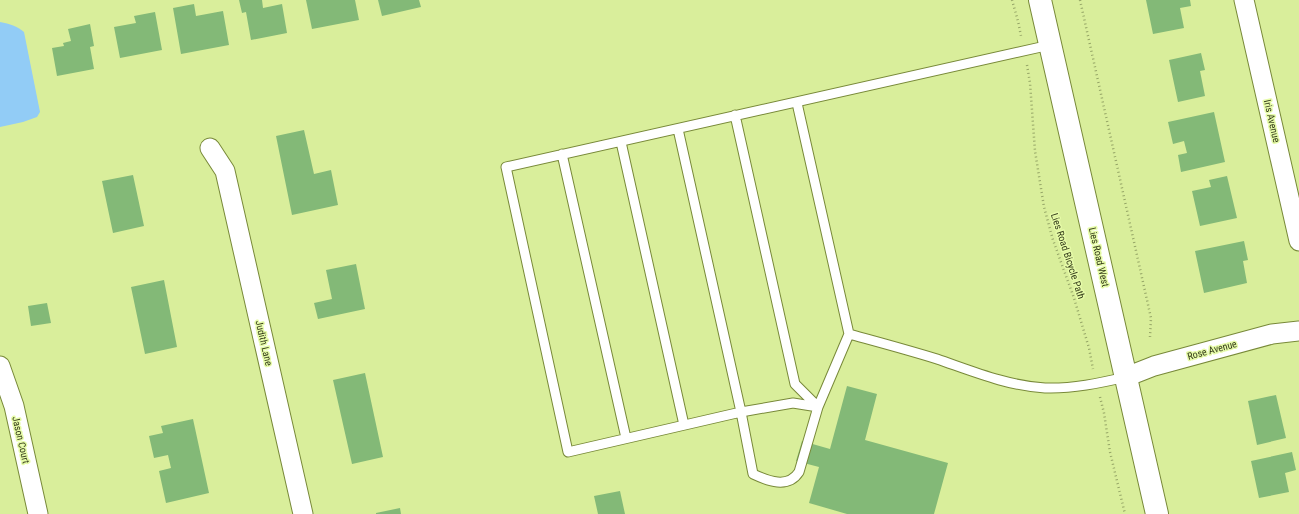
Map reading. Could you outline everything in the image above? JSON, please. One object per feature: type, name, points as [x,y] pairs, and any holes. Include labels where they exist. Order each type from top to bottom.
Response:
[{"type":"street","name":"Lies Road West","points":[[1040,0],[1157,514]]},
{"type":"street","name":"Iris Avenue","points":[[1244,0],[1299,241]]},
{"type":"street","name":"Judith Lane","points":[[210,148],[225,171],[303,514]]},
{"type":"street","name":"Rose Avenue","points":[[1126,377],[1162,364],[1272,334],[1299,331]]},
{"type":"street","name":"Jason Court","points":[[0,366],[14,406],[38,514]]},
{"type":"lane","points":[[818,407],[793,403],[741,412],[568,452],[506,167],[1050,46]]},
{"type":"lane","points":[[678,129],[741,412],[753,474],[765,479],[783,482],[795,477],[799,472],[818,407],[849,334],[797,103]]},
{"type":"lane","points":[[735,115],[795,384],[818,407]]},
{"type":"lane","points":[[621,142],[684,425]]},
{"type":"lane","points":[[562,154],[626,438]]},
{"type":"lane","points":[[849,334],[935,359],[992,378],[1045,388],[1096,384],[1126,377]]},
{"type":"path","name":"Lies Road Bicycle Path","points":[[1012,0],[1018,20],[1030,83],[1035,151],[1044,207],[1053,240],[1074,298],[1089,348],[1096,384],[1104,413],[1110,452],[1125,514]]},
{"type":"path","points":[[1080,0],[1151,318],[1150,337]]},
{"type":"water","points":[[0,22],[19,28],[24,32],[40,112],[37,117],[0,127]]},
{"type":"building","points":[[239,0],[262,0],[263,8],[282,4],[287,33],[251,40],[246,12],[242,13]]},
{"type":"building","points":[[306,0],[355,0],[359,20],[312,29]]},
{"type":"building","points":[[378,0],[419,0],[421,7],[382,16]]},
{"type":"building","points":[[1146,0],[1190,0],[1191,6],[1180,8],[1184,28],[1153,34]]},
{"type":"building","points":[[194,4],[196,16],[223,11],[229,45],[181,54],[173,8]]},
{"type":"building","points":[[155,12],[162,50],[120,58],[114,27],[136,23],[134,16]]},
{"type":"building","points":[[90,24],[94,46],[90,47],[94,69],[57,76],[52,48],[64,46],[63,43],[71,41],[68,29]]},
{"type":"building","points":[[1201,53],[1205,70],[1200,71],[1205,96],[1178,102],[1169,60]]},
{"type":"building","points":[[1214,112],[1225,162],[1181,172],[1178,155],[1187,153],[1184,141],[1173,144],[1168,122]]},
{"type":"building","points":[[304,130],[314,174],[331,170],[338,205],[292,215],[276,136]]},
{"type":"building","points":[[133,175],[144,226],[113,233],[102,181]]},
{"type":"building","points":[[1227,176],[1237,218],[1200,226],[1192,191],[1211,187],[1209,180]]},
{"type":"building","points":[[1244,241],[1248,260],[1243,261],[1247,283],[1204,293],[1195,251]]},
{"type":"building","points":[[356,264],[365,309],[318,319],[314,303],[332,299],[326,270]]},
{"type":"building","points":[[164,280],[177,347],[145,354],[131,287]]},
{"type":"building","points":[[47,303],[51,323],[31,326],[28,306]]},
{"type":"building","points":[[365,373],[383,457],[352,464],[333,380]]},
{"type":"building","points":[[847,386],[877,394],[865,440],[948,463],[934,514],[847,514],[809,503],[819,467],[796,461],[802,441],[830,449]]},
{"type":"building","points":[[1276,395],[1286,438],[1257,445],[1248,401]]},
{"type":"building","points":[[193,419],[209,493],[166,503],[159,471],[171,468],[168,455],[154,458],[149,436],[163,433],[161,426]]},
{"type":"building","points":[[1292,452],[1296,470],[1285,473],[1289,492],[1259,498],[1251,461]]},
{"type":"building","points":[[620,491],[625,514],[598,514],[594,496]]},
{"type":"building","points":[[400,508],[401,514],[376,514],[376,513]]}]
